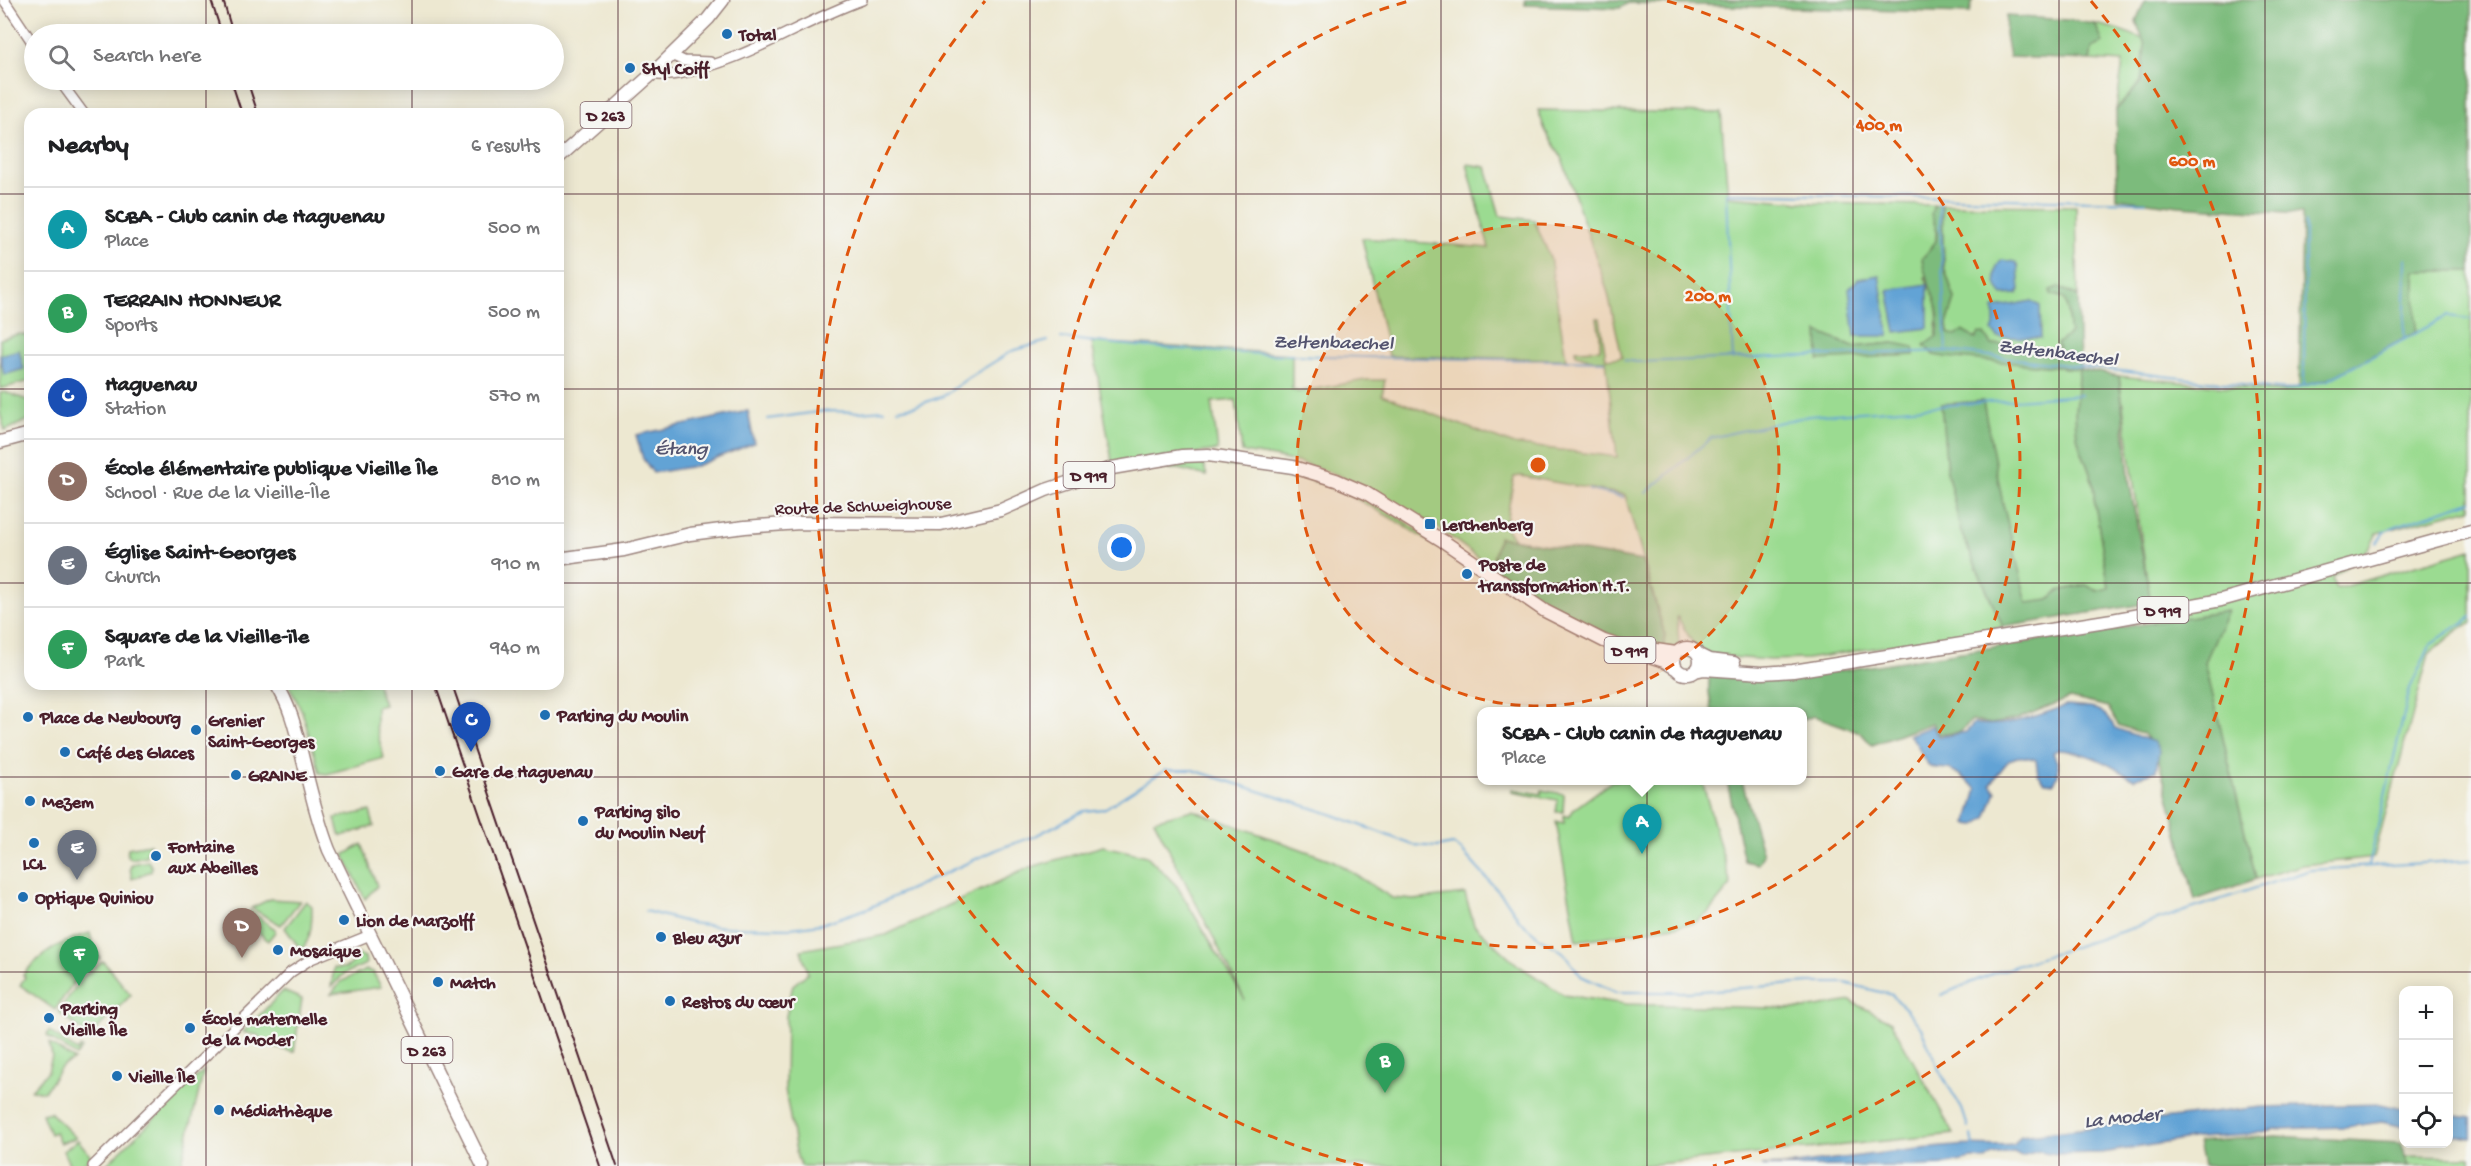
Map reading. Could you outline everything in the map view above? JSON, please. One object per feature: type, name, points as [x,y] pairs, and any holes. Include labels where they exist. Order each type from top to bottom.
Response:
[{"type":"main road","name":"D 263","points":[[564,153],[651,75],[708,19],[723,0]]},
{"type":"main road","points":[[0,442],[24,436]]},
{"type":"main road","name":"Route de Schweighouse","points":[[564,558],[624,550],[671,538],[740,528],[800,523],[941,524],[1004,509],[1046,490],[1112,468],[1182,456],[1208,455],[1293,467],[1366,493],[1443,540],[1533,603],[1584,631],[1616,645],[1664,661],[1675,668]]},
{"type":"main road","name":"D 919","points":[[1695,671],[1704,669],[1782,672],[2019,635],[2221,600],[2471,531]]},
{"type":"main road","name":"Route de Schweighouse","points":[[1584,631],[1648,649],[1676,653]]},
{"type":"main road","points":[[1688,648],[1694,649],[1699,655],[1700,664],[1695,671],[1685,674],[1675,668],[1673,660],[1676,653],[1688,648]]},
{"type":"main road","name":"D 919","points":[[1699,655],[1713,661],[1761,666],[1849,661]]},
{"type":"main road","name":"D 263","points":[[280,690],[293,719],[313,801],[325,839],[483,1166]]},
{"type":"street","points":[[4,0],[24,30]]},
{"type":"street","points":[[651,75],[677,75],[722,61],[771,43],[862,0]]},
{"type":"street","points":[[671,55],[684,61],[722,61]]},
{"type":"street","points":[[66,90],[80,108]]},
{"type":"street","points":[[93,1166],[288,974],[306,961],[370,935]]},
{"type":"green space","points":[[1525,0],[1973,0],[1970,13],[1628,3],[1620,8],[1525,5]]},
{"type":"green space","points":[[2145,0],[2471,0],[2471,271],[2415,271],[2416,332],[2332,378],[2299,387],[2302,214],[2179,206],[2117,198],[2116,110],[2141,82],[2145,45],[2136,21]]},
{"type":"green space","points":[[2006,16],[2095,24],[2103,43],[2092,48],[2090,60],[2009,57],[2005,34]]},
{"type":"green space","points":[[2095,24],[2137,36],[2143,39],[2145,45],[2141,82],[2116,110],[2123,62],[2090,60],[2092,48],[2103,43]]},
{"type":"green space","points":[[1538,110],[1721,113],[1728,196],[1813,203],[1934,205],[1932,217],[1936,239],[1925,278],[1936,306],[1934,355],[2079,369],[2076,427],[2094,490],[2109,588],[2097,591],[2086,585],[2058,591],[2049,600],[2027,604],[2003,504],[1942,404],[1947,471],[1961,532],[2003,627],[1807,659],[1769,660],[1704,655],[1695,647],[1677,616],[1679,644],[1677,647],[1663,649],[1665,635],[1625,495],[1521,476],[1514,477],[1506,522],[1508,531],[1515,540],[1499,538],[1491,567],[1428,520],[1426,522],[1382,495],[1338,475],[1316,468],[1293,461],[1242,452],[1236,400],[1212,402],[1218,450],[1104,466],[1112,461],[1092,342],[1292,354],[1292,389],[1298,392],[1365,380],[1385,380],[1382,395],[1512,444],[1617,457],[1606,360],[1595,360],[1576,354],[1575,350],[1600,349],[1597,318],[1600,318],[1606,359],[1622,357],[1608,293],[1562,158],[1545,130]],"holes":[[[1840,341],[1853,347],[1894,343],[1819,360]]]},
{"type":"green space","points":[[1467,164],[1486,167],[1500,216],[1534,220],[1550,257],[1566,359],[1389,356],[1362,238],[1489,248]]},
{"type":"green space","points":[[1934,205],[1942,205],[1944,267],[1955,299],[1947,324],[1948,333],[1956,336],[1962,331],[1976,339],[1979,333],[1984,334],[1991,345],[2022,344],[2052,353],[2059,349],[2057,344],[2070,333],[2064,298],[2051,294],[2050,290],[2059,287],[2078,296],[2080,369],[2119,376],[2130,485],[2151,603],[2003,627],[1961,532],[1947,471],[1941,404],[1983,401],[2003,504],[2027,603],[2049,600],[2058,591],[2086,585],[2097,591],[2109,588],[2094,490],[2076,427],[2079,369],[1945,357],[1934,355],[1924,345],[1937,336],[1939,325],[1936,306],[1922,259],[1936,241],[1937,231],[1931,214]]},
{"type":"green space","points":[[1942,205],[2076,206],[2078,296],[2068,291],[2051,294],[2064,298],[2068,311],[2070,333],[2058,344],[2059,349],[2052,353],[2022,344],[1991,345],[1986,339],[1948,333],[1947,324],[1955,299],[1944,267]]},
{"type":"green space","points":[[2415,271],[2471,271],[2471,508],[2377,533],[2370,547],[2333,577],[2336,589],[2471,549],[2471,623],[2464,625],[2429,654],[2374,857],[2303,865],[2256,879],[2205,662],[2227,611],[2153,623],[2119,376],[2283,392],[2332,378]]},
{"type":"green space","points":[[1818,332],[1853,347],[1894,343],[1914,347],[1914,355],[1819,360]]},
{"type":"green space","points":[[24,335],[24,383],[0,389],[0,339]]},
{"type":"green space","points":[[5,392],[24,399],[24,422],[5,431],[0,413],[0,393]]},
{"type":"green space","points":[[1202,460],[1207,476],[1179,469],[1160,469],[1160,466],[1181,461]]},
{"type":"green space","points":[[1227,461],[1296,473],[1345,489],[1401,519],[1440,544],[1439,548],[1390,517],[1339,491],[1284,472],[1227,466]]},
{"type":"green space","points":[[1499,537],[1642,561],[1665,635],[1663,649],[1607,633],[1574,620],[1491,567]]},
{"type":"green space","points":[[2228,611],[2205,662],[2256,879],[2195,900],[2158,757],[2144,734],[2118,725],[2108,707],[2070,698],[2017,719],[1991,724],[1972,720],[1960,732],[1939,735],[1932,723],[1872,745],[1860,732],[1814,716],[1807,719],[1807,707],[1711,707],[1710,675],[1766,677],[1812,675]]},
{"type":"green space","points":[[291,690],[379,690],[384,705],[376,707],[376,727],[384,758],[327,774],[320,773],[302,711]]},
{"type":"green space","points":[[1607,785],[1703,785],[1731,885],[1708,913],[1694,923],[1577,941],[1556,821],[1564,823],[1564,815],[1569,817],[1574,809]]},
{"type":"green space","points":[[1728,785],[1743,785],[1763,855],[1758,864],[1744,861]]},
{"type":"green space","points":[[1512,789],[1541,794],[1542,790],[1564,794],[1563,812],[1556,812],[1558,800],[1512,792]]},
{"type":"green space","points":[[1192,810],[1334,861],[1392,898],[1414,900],[1465,894],[1474,925],[1519,966],[1564,995],[1626,1004],[1805,1009],[1851,1001],[1891,1022],[1954,1134],[1637,1166],[801,1166],[797,1157],[785,1089],[786,1016],[793,985],[808,973],[801,950],[886,935],[1028,868],[1103,846],[1147,856],[1177,886],[1245,1000],[1154,820]]},
{"type":"green space","points":[[370,811],[374,826],[342,836],[339,834],[335,818]]},
{"type":"green space","points":[[150,844],[146,856],[131,859],[127,856],[128,848]]},
{"type":"green space","points":[[362,844],[377,886],[365,899],[344,855]]},
{"type":"green space","points":[[148,861],[152,867],[151,871],[132,879],[130,868],[132,864]]},
{"type":"green space","points":[[270,899],[300,901],[281,925],[251,908]]},
{"type":"green space","points":[[306,901],[312,906],[311,924],[307,941],[301,950],[285,928]]},
{"type":"green space","points":[[250,911],[275,929],[268,941],[251,925],[237,925]]},
{"type":"green space","points":[[90,933],[93,946],[100,958],[78,976],[55,1010],[20,985],[25,977],[23,975],[44,955],[71,939]]},
{"type":"green space","points":[[358,954],[365,957],[366,964],[344,974],[331,987],[334,968],[349,966]]},
{"type":"green space","points":[[103,961],[131,995],[85,1041],[89,1036],[58,1012],[82,978]]},
{"type":"green space","points":[[366,970],[373,972],[381,987],[331,994],[342,981]]},
{"type":"green space","points":[[283,991],[302,999],[294,1052],[259,1044],[260,1036],[243,1032]]},
{"type":"green space","points":[[49,1031],[77,1051],[81,1047],[82,1049],[76,1056],[47,1036]]},
{"type":"green space","points":[[49,1043],[74,1060],[62,1066],[44,1092],[31,1090],[48,1071],[52,1056]]},
{"type":"green space","points":[[204,1070],[181,1166],[105,1166]]},
{"type":"green space","points":[[50,1112],[76,1138],[60,1143],[55,1132],[50,1134],[42,1114]]},
{"type":"green space","points":[[2276,1136],[2399,1143],[2399,1148],[2402,1148],[2409,1166],[2203,1166],[2198,1142]]},
{"type":"green space","points":[[78,1140],[91,1156],[81,1166],[70,1166],[63,1151]]},
{"type":"green space","points":[[2405,1156],[2471,1157],[2471,1166],[2409,1166]]},
{"type":"water","points":[[2002,260],[2015,262],[2018,267],[2020,290],[2017,294],[2003,295],[1998,287],[1995,277]]},
{"type":"water","points":[[1879,275],[1889,336],[1855,336],[1849,289],[1858,279]]},
{"type":"water","points":[[1928,284],[1928,328],[1896,332],[1888,290]]},
{"type":"water","points":[[2032,301],[2040,306],[2041,338],[1998,337],[1992,331],[1994,308]]},
{"type":"water","points":[[19,350],[24,369],[4,375],[0,355]]},
{"type":"water","name":"Étang","points":[[748,411],[754,443],[696,466],[653,473],[643,459],[636,435]]},
{"type":"water","points":[[2065,706],[2100,711],[2106,715],[2115,728],[2154,742],[2159,751],[2156,771],[2134,779],[2087,755],[2057,750],[2053,753],[2058,768],[2058,775],[2054,783],[2045,782],[2038,774],[2036,760],[2027,757],[2014,758],[2005,765],[1991,784],[1996,792],[1986,818],[1976,825],[1967,824],[1977,789],[1949,769],[1930,766],[1909,735],[1932,726],[1939,737],[1966,732],[1974,723],[2008,723]]},
{"type":"water","points":[[2381,1104],[2399,1108],[2399,1126],[2382,1122],[2346,1127],[2275,1129],[2249,1135],[2197,1138],[2102,1153],[2055,1154],[2039,1151],[2021,1156],[2014,1152],[1992,1155],[1986,1160],[1972,1159],[1942,1165],[1761,1166],[1788,1165],[1962,1145],[2014,1145],[2021,1136],[2261,1107]]},
{"type":"water","points":[[2453,1116],[2471,1118],[2471,1138],[2453,1135]]},
{"type":"waterway","points":[[1733,360],[1726,193],[2146,202]]},
{"type":"waterway","points":[[1939,199],[1946,351]]},
{"type":"waterway","points":[[2304,385],[2305,223]]},
{"type":"waterway","points":[[2404,340],[2406,259]]},
{"type":"waterway","name":"Zeltenbaechel","points":[[1624,360],[1637,362],[1946,351],[2286,390],[2328,380],[2448,316],[2471,319]]},
{"type":"waterway","name":"Zeltenbaechel","points":[[1061,338],[1265,354],[1605,361]]},
{"type":"waterway","name":"Zeltenbaechel","points":[[897,409],[915,406],[943,396],[1012,351],[1048,341]]},
{"type":"waterway","points":[[1646,493],[1711,438],[1727,434],[1809,416],[2081,395]]},
{"type":"waterway","name":"Zeltenbaechel","points":[[768,419],[825,411],[884,410]]},
{"type":"waterway","points":[[1589,490],[1623,497]]},
{"type":"waterway","points":[[2377,543],[2384,532],[2396,526],[2471,501]]},
{"type":"waterway","points":[[2369,865],[2410,688],[2431,644],[2471,617]]},
{"type":"waterway","points":[[645,911],[691,923],[723,927],[791,928],[821,924],[869,908],[998,849],[1035,836],[1084,811],[1104,809],[1165,770],[1193,770],[1331,814],[1413,845],[1437,847],[1453,844],[1507,901],[1520,921],[1540,938],[1563,952],[1581,976],[1616,992],[1687,992],[1810,983],[1845,983],[1892,995],[1921,1028],[1940,1072],[1962,1109],[1968,1127]]},
{"type":"waterway","points":[[1941,995],[1994,973],[2311,870],[2471,860]]},
{"type":"waterway","points":[[1971,1135],[1973,1147]]},
{"type":"railway","points":[[211,0],[219,24]]},
{"type":"railway","points":[[223,0],[230,24]]},
{"type":"railway","points":[[234,90],[240,108]]},
{"type":"railway","points":[[250,90],[256,108]]},
{"type":"railway","points":[[437,690],[600,1166]]},
{"type":"railway","points":[[454,690],[617,1166]]},
{"type":"place","name":"Total","points":[[727,34]]},
{"type":"place","name":"Styl Coiff","points":[[630,68]]},
{"type":"place","name":"Lerchenberg","points":[[1430,524]]},
{"type":"place","name":"Poste de transsformation H.T.","points":[[1467,574]]},
{"type":"place","name":"Parking du Moulin","points":[[545,715]]},
{"type":"place","name":"Place de Neubourg","points":[[28,717]]},
{"type":"place","name":"Grenier Saint-Georges","points":[[196,730]]},
{"type":"place","name":"Café des Glaces","points":[[65,752]]},
{"type":"place","name":"Haguenau","points":[[471,752]]},
{"type":"place","name":"Gare de Haguenau","points":[[440,771]]},
{"type":"place","name":"GRAINE","points":[[236,775]]},
{"type":"place","name":"Mezem","points":[[30,801]]},
{"type":"place","name":"Parking silo du Moulin Neuf","points":[[583,821]]},
{"type":"place","name":"LCL","points":[[34,843]]},
{"type":"place","name":"SCBA - Club canin de Haguenau","points":[[1642,854]]},
{"type":"place","name":"Fontaine aux Abeilles","points":[[156,856]]},
{"type":"place","name":"Église Saint-Georges","points":[[77,880]]},
{"type":"place","name":"Optique Quiniou","points":[[23,897]]},
{"type":"place","name":"Lion de Marzolff","points":[[344,920]]},
{"type":"place","name":"Bleu azur","points":[[661,937]]},
{"type":"place","name":"Mosaique","points":[[278,950]]},
{"type":"place","name":"École élémentaire publique Vieille Île","points":[[242,958]]},
{"type":"place","name":"Match","points":[[438,982]]},
{"type":"place","name":"Square de la Vieille-ïle","points":[[79,986]]},
{"type":"place","name":"Restos du cœur","points":[[670,1001]]},
{"type":"place","name":"Parking Vieille Île","points":[[49,1018]]},
{"type":"place","name":"École maternelle de la Moder","points":[[190,1028]]},
{"type":"place","name":"Vieille Île","points":[[117,1076]]},
{"type":"place","name":"TERRAIN HONNEUR","points":[[1385,1093]]},
{"type":"place","name":"Médiathèque","points":[[219,1110]]},
{"type":"water label","name":"La Moder","points":[[2122,1116]]}]
